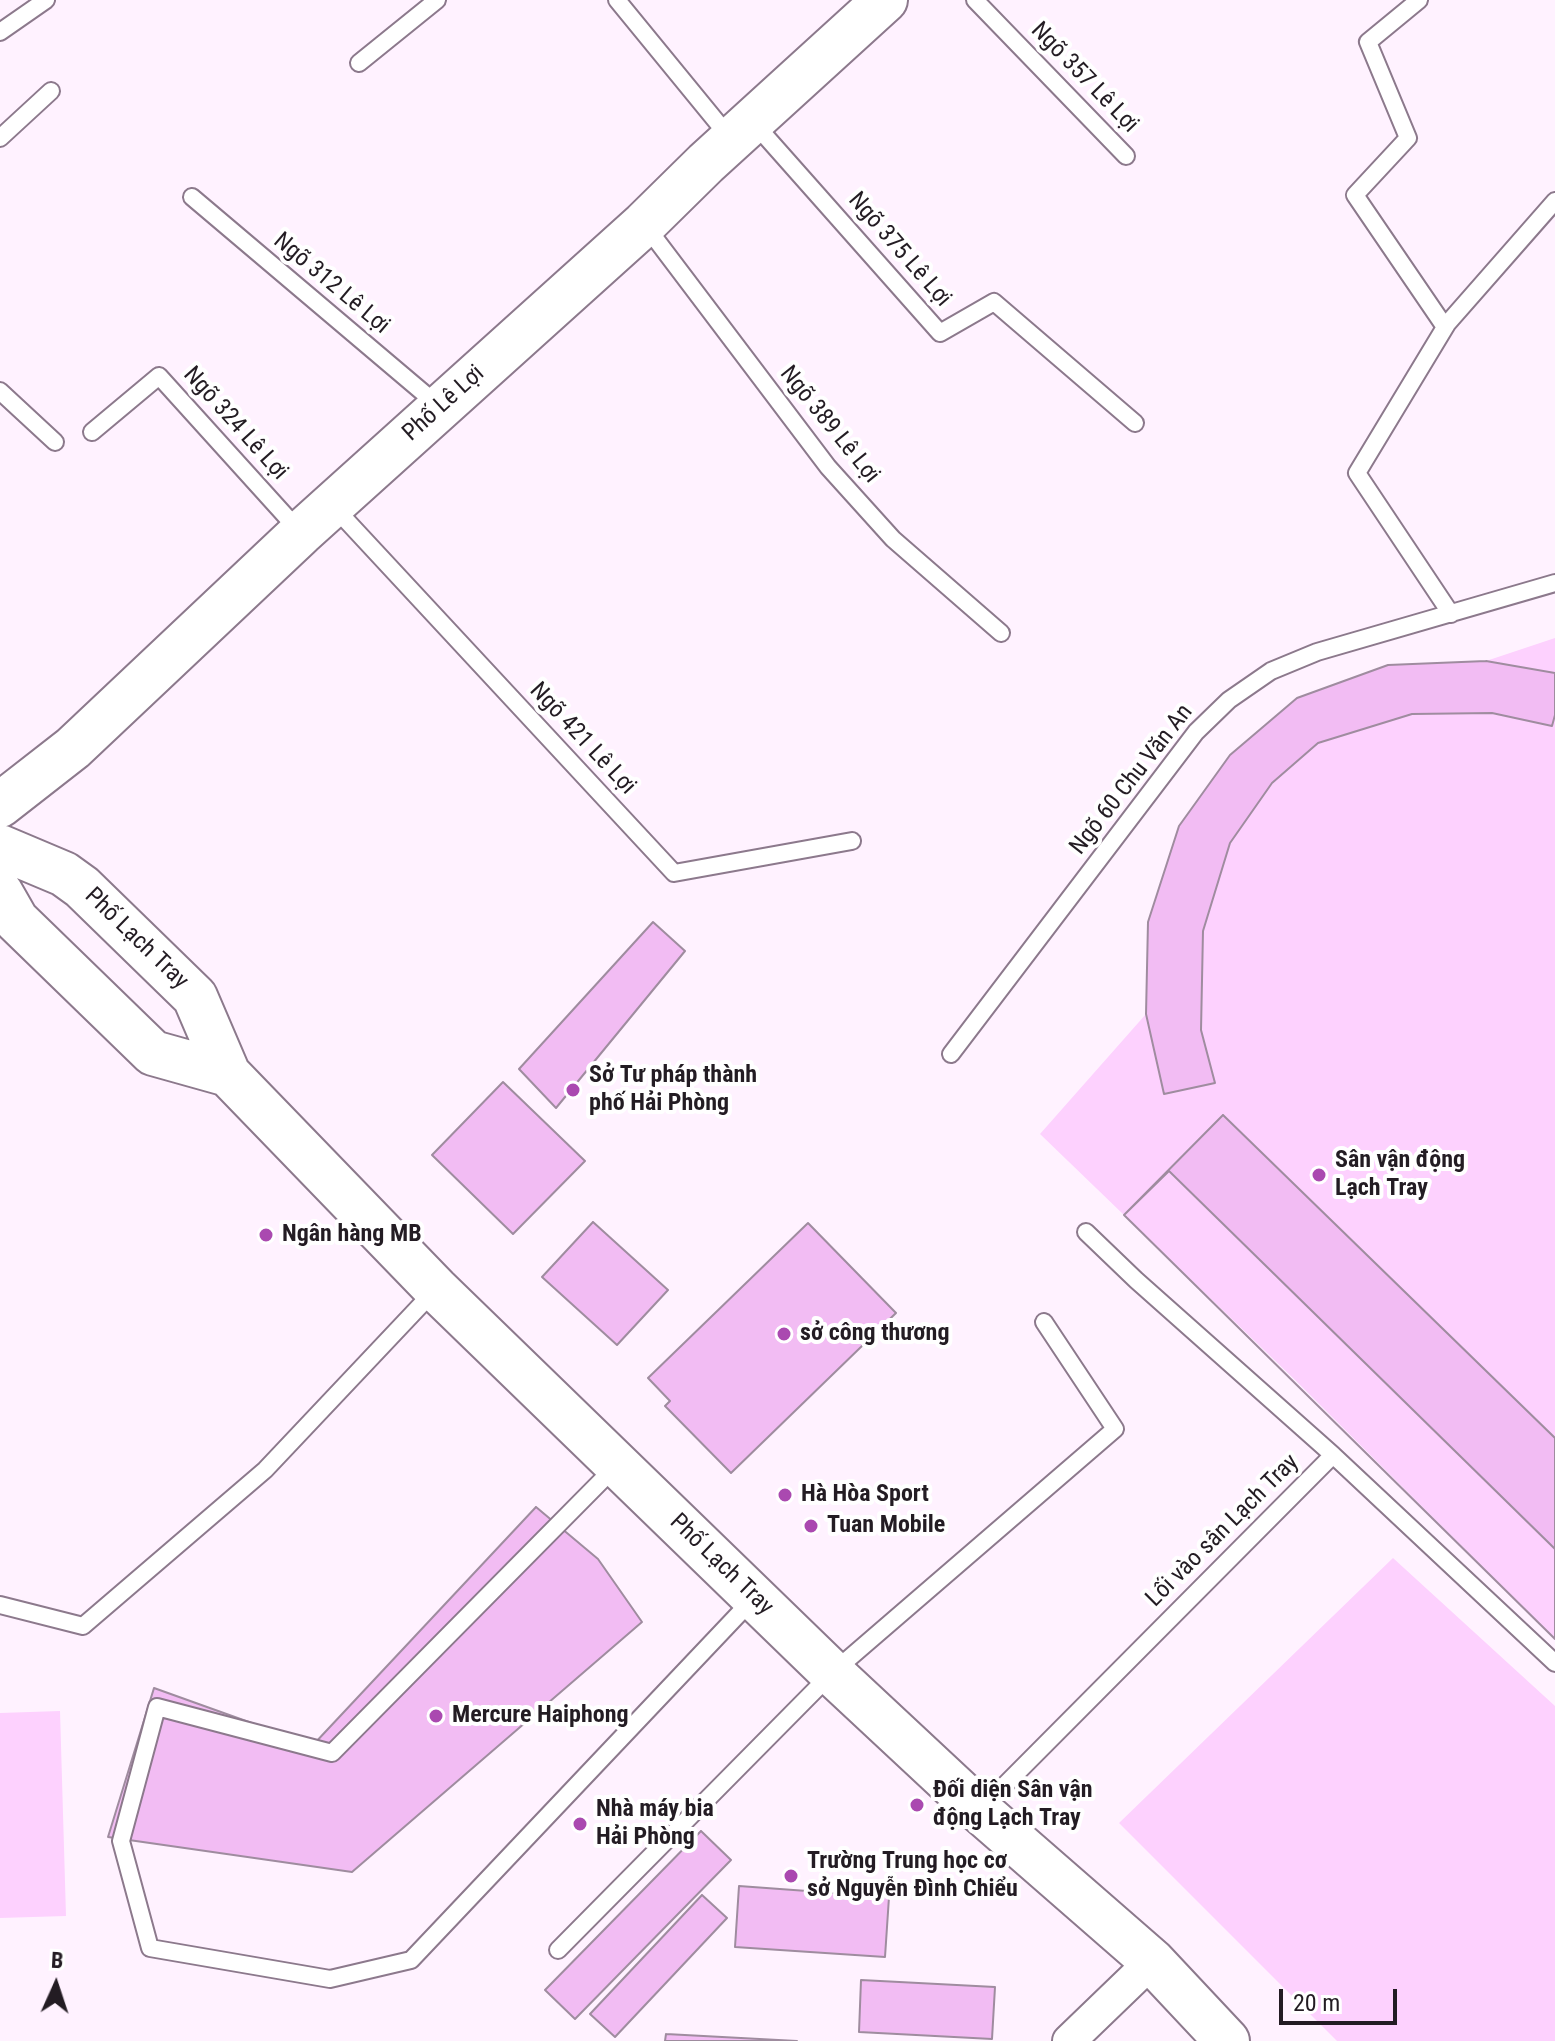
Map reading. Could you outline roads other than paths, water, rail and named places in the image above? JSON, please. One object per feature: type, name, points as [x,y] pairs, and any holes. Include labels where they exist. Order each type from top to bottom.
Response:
[{"type":"main road","name":"Phố Lê Lợi","points":[[0,805],[73,748],[316,519],[644,224],[885,0]]},
{"type":"main road","name":"Phố Lạch Tray","points":[[0,847],[64,874],[82,887],[195,997],[228,1074],[436,1289],[832,1673],[980,1811],[1152,1961],[1227,2041]]},
{"type":"main road","points":[[5,908],[153,1053],[228,1074]]},
{"type":"street","points":[[1069,2041],[1152,1961]]},
{"type":"lane","points":[[0,32],[46,0]]},
{"type":"lane","points":[[359,63],[437,0]]},
{"type":"lane","points":[[617,0],[742,130]]},
{"type":"lane","name":"Ngõ 357 Lê Lợi","points":[[975,0],[1126,156]]},
{"type":"lane","points":[[1419,0],[1368,42],[1408,138],[1355,195],[1445,327]]},
{"type":"lane","points":[[0,138],[51,91]]},
{"type":"lane","name":"Ngõ 375 Lê Lợi","points":[[742,130],[940,333],[994,302],[1135,423]]},
{"type":"lane","name":"Ngõ 312 Lê Lợi","points":[[192,197],[440,407]]},
{"type":"lane","points":[[1451,614],[1357,473],[1445,327],[1555,201]]},
{"type":"lane","name":"Ngõ 389 Lê Lợi","points":[[644,224],[828,467],[893,539],[1001,633]]},
{"type":"lane","name":"Ngõ 324 Lê Lợi","points":[[92,432],[159,376],[316,519]]},
{"type":"lane","points":[[0,391],[55,442]]},
{"type":"lane","name":"Ngõ 421 Lê Lợi","points":[[316,519],[674,873],[852,841]]},
{"type":"lane","name":"Ngõ 60 Chu Văn An","points":[[951,1054],[1196,732],[1229,700],[1271,671],[1317,652],[1555,583]]},
{"type":"lane","name":"Lối vào sân Lạch Tray","points":[[980,1811],[1333,1455],[1086,1232]]},
{"type":"lane","points":[[0,1605],[83,1626],[265,1470],[436,1289]]},
{"type":"lane","points":[[558,1950],[832,1673],[1115,1429],[1044,1322]]},
{"type":"lane","points":[[1333,1455],[1555,1663]]},
{"type":"lane","points":[[617,1465],[332,1753],[157,1707],[121,1841],[150,1948],[330,1979],[411,1960],[754,1598]]},
{"type":"place","name":"Sở Tư pháp thành phố Hải Phòng","points":[[573,1090]]},
{"type":"place","name":"Sân vận động Lạch Tray","points":[[1319,1175]]},
{"type":"place","name":"Ngân hàng MB","points":[[266,1235]]},
{"type":"place","name":"sở công thương","points":[[784,1334]]},
{"type":"place","name":"Hà Hòa Sport","points":[[785,1495]]},
{"type":"place","name":"Tuan Mobile","points":[[811,1526]]},
{"type":"place","name":"Mercure Haiphong","points":[[436,1716]]},
{"type":"place","name":"Đối diện Sân vận động Lạch Tray","points":[[917,1805]]},
{"type":"place","name":"Nhà máy bia Hải Phòng","points":[[580,1824]]},
{"type":"place","name":"Trường Trung học cơ sở Nguyễn Đình Chiểu","points":[[791,1876]]}]
